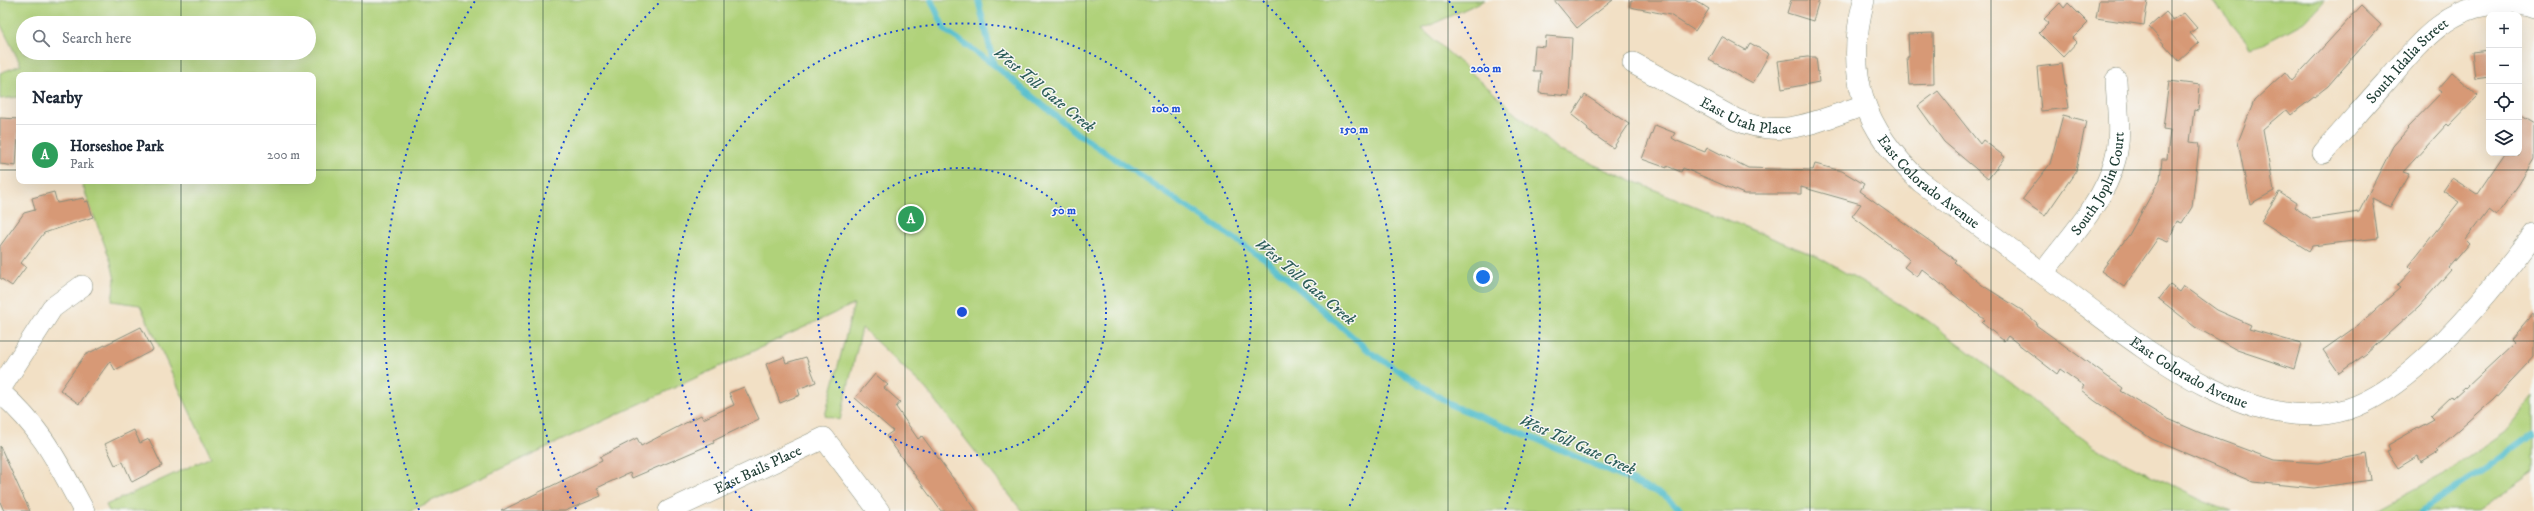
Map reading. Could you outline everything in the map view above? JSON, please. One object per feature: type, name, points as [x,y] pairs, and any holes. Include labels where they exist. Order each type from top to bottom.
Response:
[{"type":"street","name":"East Colorado Avenue","points":[[1864,0],[1856,46],[1857,72],[1864,105],[1884,143],[1900,163],[1921,182],[2136,343],[2174,368],[2215,390],[2261,408],[2282,414],[2327,414],[2348,409],[2375,397],[2400,378],[2456,327],[2484,296],[2534,234]]},
{"type":"street","name":"South Idalia Street","points":[[2323,153],[2424,39],[2446,20],[2466,10],[2487,4],[2509,3],[2534,8]]},
{"type":"street","name":"East Utah Place","points":[[1633,63],[1735,119],[1748,125],[1770,130],[1793,129],[1864,105]]},
{"type":"street","name":"South Joplin Court","points":[[2042,273],[2095,202],[2108,182],[2116,159],[2118,142],[2116,80]]},
{"type":"street","points":[[82,286],[52,308],[0,390],[37,428],[54,454],[84,511]]},
{"type":"street","name":"East Bails Place","points":[[669,511],[824,438],[879,511]]},
{"type":"green space","points":[[0,0],[1485,0],[1422,29],[1558,150],[1818,257],[1927,320],[2094,447],[2199,499],[2231,511],[1022,511],[926,389],[862,328],[840,420],[825,416],[854,304],[410,511],[109,511],[106,505],[211,457],[140,305],[112,301],[115,280],[111,262],[82,184],[316,184],[316,72],[16,72],[16,97],[0,99],[0,73],[21,65],[18,60],[316,60],[316,16],[16,16],[16,55],[0,23]]},
{"type":"green space","points":[[2212,0],[2325,0],[2306,21],[2267,42],[2251,47]]},
{"type":"green space","points":[[2534,397],[2534,472],[2478,511],[2374,511],[2445,473],[2506,431]]},
{"type":"building","points":[[1554,0],[1613,0],[1577,28]]},
{"type":"building","points":[[1631,0],[1695,0],[1709,9],[1695,31],[1670,15],[1630,7]]},
{"type":"building","points":[[1791,0],[1819,0],[1813,21],[1787,13]]},
{"type":"building","points":[[2099,0],[2148,0],[2144,25],[2096,18]]},
{"type":"building","points":[[2060,3],[2064,8],[2068,3],[2088,23],[2073,38],[2077,42],[2063,57],[2039,33],[2049,23],[2044,19]]},
{"type":"building","points":[[2361,6],[2381,25],[2328,86],[2291,115],[2287,110],[2283,112],[2263,129],[2274,191],[2250,204],[2238,142],[2254,101],[2285,72],[2292,81]]},
{"type":"building","points":[[2166,12],[2173,20],[2184,13],[2197,28],[2190,33],[2199,43],[2179,61],[2149,27]]},
{"type":"building","points":[[1933,33],[1934,84],[1909,85],[1907,57],[1909,57],[1908,34]]},
{"type":"building","points":[[1546,36],[1572,38],[1569,96],[1539,93],[1541,71],[1533,71],[1535,46],[1545,47]]},
{"type":"building","points":[[1722,37],[1746,50],[1750,43],[1769,54],[1753,83],[1709,60]]},
{"type":"building","points":[[2486,50],[2486,77],[2475,79],[2472,52]]},
{"type":"building","points":[[1816,57],[1819,82],[1782,89],[1778,61]]},
{"type":"building","points":[[2062,64],[2069,108],[2041,111],[2037,67]]},
{"type":"building","points":[[2452,73],[2478,96],[2449,126],[2447,124],[2403,172],[2409,174],[2390,207],[2372,198],[2378,238],[2312,246],[2309,251],[2261,221],[2279,192],[2296,203],[2294,207],[2312,219],[2359,212],[2393,146],[2408,129],[2407,128],[2442,92],[2438,89]]},
{"type":"building","points":[[2169,81],[2200,85],[2198,111],[2194,110],[2190,142],[2198,143],[2199,147],[2192,207],[2182,223],[2177,221],[2168,242],[2158,238],[2124,287],[2101,271],[2129,235],[2160,179],[2162,159],[2167,159],[2170,130],[2163,129]]},
{"type":"building","points":[[1938,91],[1980,144],[1983,140],[2005,157],[1988,179],[1944,142],[1918,106]]},
{"type":"building","points":[[1585,95],[1629,124],[1613,148],[1587,130],[1588,128],[1572,115]]},
{"type":"building","points":[[2063,115],[2086,121],[2076,171],[2045,216],[2022,200],[2050,164]]},
{"type":"building","points":[[2522,117],[2534,124],[2534,159],[2519,184],[2496,216],[2488,210],[2466,239],[2470,243],[2449,268],[2451,270],[2419,306],[2366,354],[2339,373],[2323,350],[2357,326],[2400,288],[2397,286],[2412,270],[2408,266],[2459,202],[2443,191],[2452,178],[2477,194],[2503,156],[2522,156]]},
{"type":"building","points":[[0,118],[16,119],[16,166],[0,164]]},
{"type":"building","points":[[1655,125],[1675,133],[1672,138],[1677,141],[1705,152],[1707,147],[1748,168],[1813,170],[1815,164],[1842,171],[1864,184],[1860,191],[1956,260],[1954,262],[1982,285],[2023,311],[2037,323],[2036,325],[2123,388],[2121,391],[2166,418],[2198,432],[2274,460],[2318,463],[2367,454],[2371,480],[2314,488],[2253,482],[2152,439],[2095,401],[2081,390],[2084,386],[2060,369],[2057,374],[2008,336],[2004,341],[1982,323],[1985,320],[1922,269],[1917,277],[1904,267],[1910,260],[1852,216],[1861,204],[1801,187],[1801,194],[1744,194],[1683,168],[1681,172],[1667,166],[1667,168],[1642,159]]},
{"type":"building","points":[[54,192],[57,203],[84,198],[85,202],[88,201],[93,217],[44,233],[21,263],[26,267],[12,286],[0,278],[0,246],[24,213],[35,210],[32,198]]},
{"type":"building","points":[[2170,285],[2180,292],[2184,286],[2217,310],[2251,325],[2249,329],[2301,344],[2294,369],[2237,350],[2195,327],[2159,299]]},
{"type":"building","points":[[2534,313],[2534,356],[2528,363],[2493,400],[2436,450],[2438,452],[2421,462],[2418,456],[2398,468],[2387,451],[2390,450],[2388,445],[2434,419],[2431,416],[2452,396],[2453,398],[2465,387],[2466,388],[2514,343],[2511,340]]},
{"type":"building","points":[[141,327],[153,350],[115,370],[110,361],[79,404],[60,390],[85,355]]},
{"type":"building","points":[[784,357],[786,363],[806,357],[816,382],[798,389],[800,395],[780,403],[766,364]]},
{"type":"building","points":[[875,374],[888,385],[884,388],[900,402],[896,407],[918,439],[922,436],[977,511],[941,511],[886,436],[893,431],[855,398]]},
{"type":"building","points":[[744,387],[759,419],[713,441],[714,443],[632,478],[630,473],[625,475],[597,488],[601,496],[565,511],[501,511],[602,461],[600,457],[637,438],[641,446],[701,415],[703,419],[734,405],[729,393]]},
{"type":"building","points":[[134,430],[140,443],[149,439],[162,466],[132,482],[123,462],[115,465],[105,444]]},
{"type":"building","points":[[0,446],[30,511],[4,511],[0,502]]},
{"type":"waterway","name":"West Toll Gate Creek","points":[[931,0],[945,30],[994,65],[1078,134],[1265,259],[1370,352],[1453,406],[1536,439],[1665,496],[1683,511]]},
{"type":"waterway","points":[[978,0],[994,65]]},
{"type":"waterway","points":[[2421,511],[2488,467],[2534,433]]},
{"type":"place","name":"Horseshoe Park","points":[[911,219]]}]
